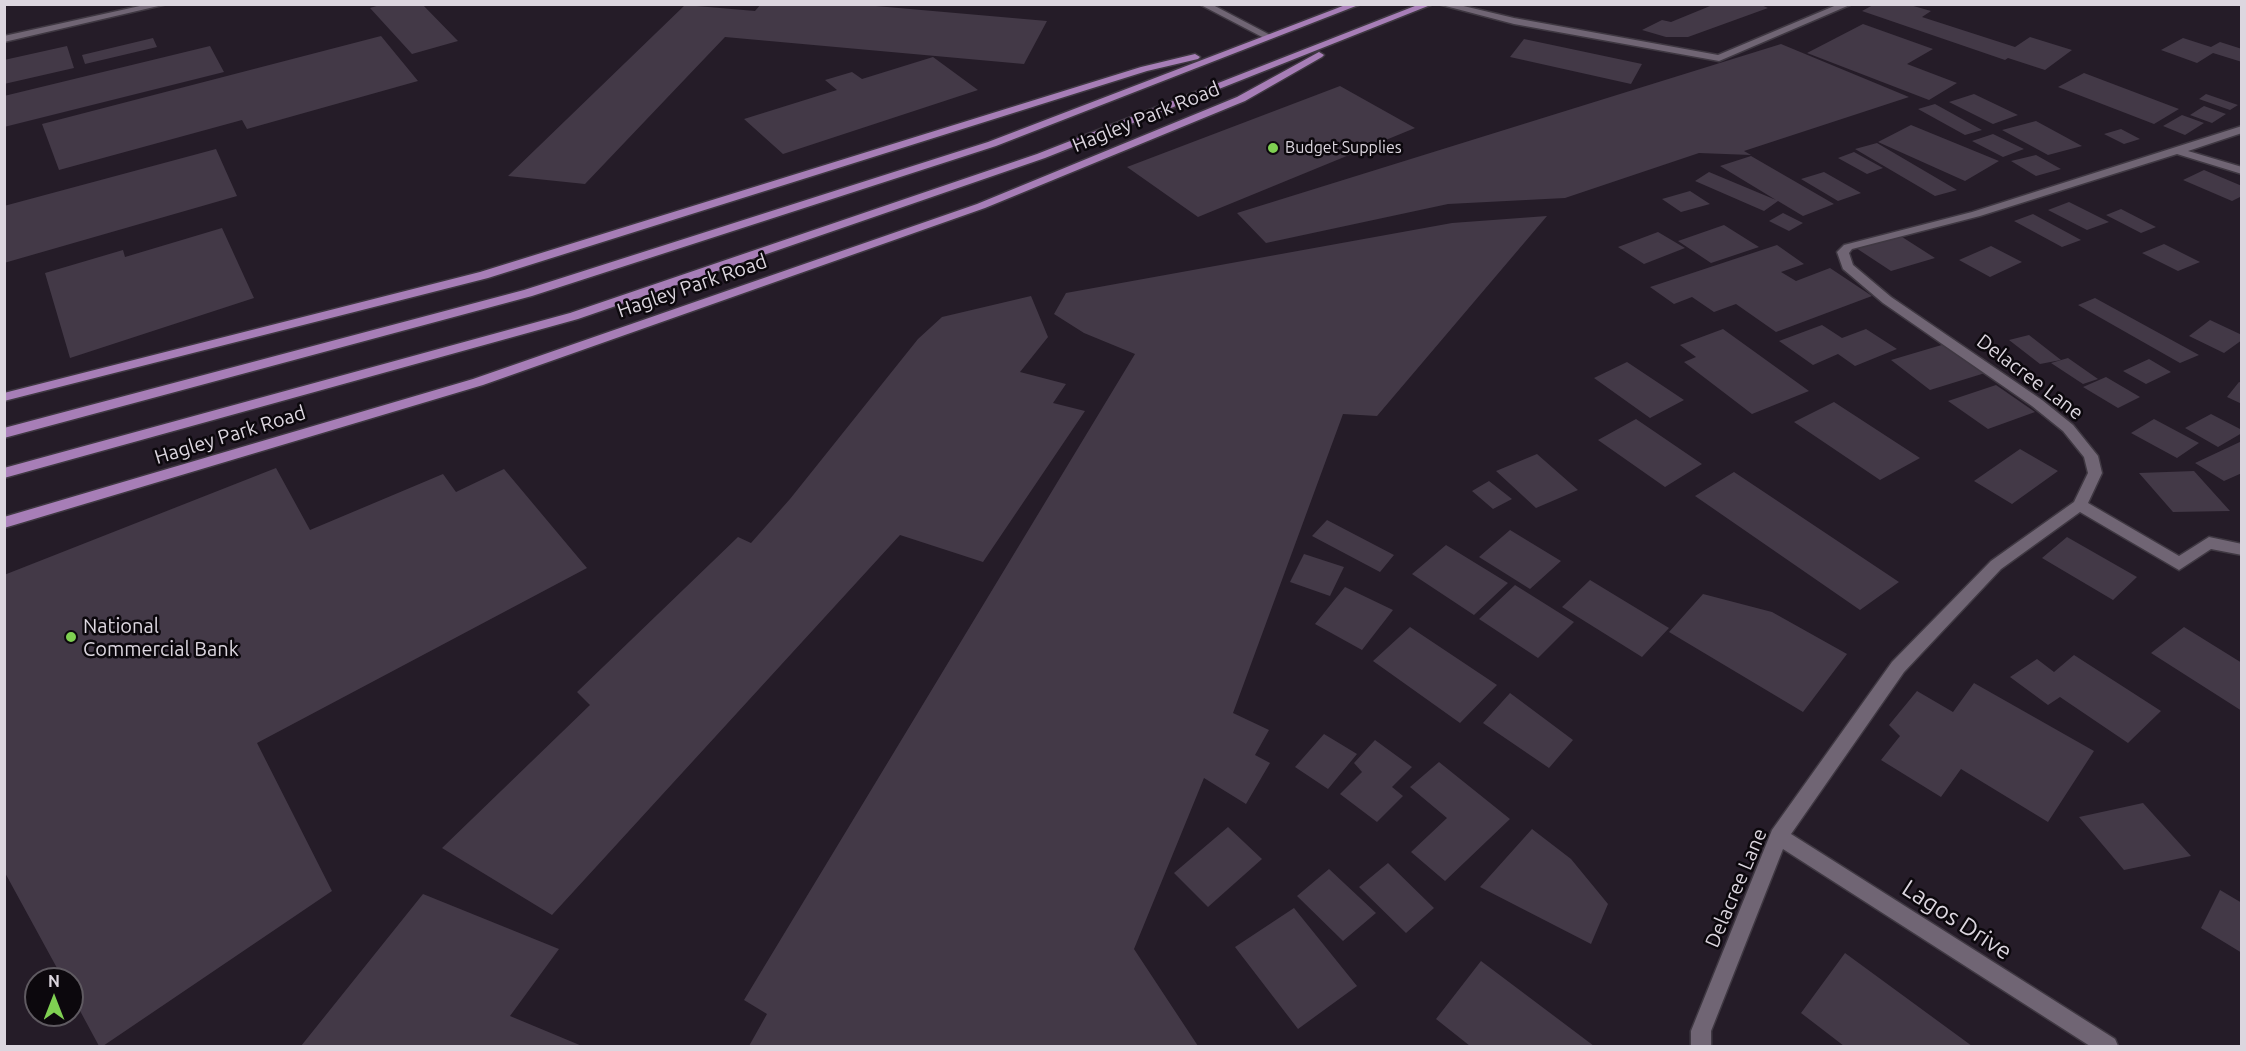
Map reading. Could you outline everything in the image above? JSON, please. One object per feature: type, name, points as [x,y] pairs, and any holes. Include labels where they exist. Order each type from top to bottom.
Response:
[{"type":"main road","name":"Hagley Park Road","points":[[4,433],[528,293],[992,144],[1357,4]]},
{"type":"main road","name":"Hagley Park Road","points":[[4,473],[574,316],[1041,156],[1429,4]]},
{"type":"main road","name":"Hagley Park Road","points":[[4,523],[478,382],[981,206],[1241,99],[1369,28]]},
{"type":"main road","name":"Hagley Park Road","points":[[4,397],[484,275],[1144,69],[1247,45]]},
{"type":"street","points":[[4,39],[163,4]]},
{"type":"street","points":[[1203,4],[1269,37]]},
{"type":"street","points":[[1442,4],[1514,21],[1719,58],[1848,4]]},
{"type":"street","name":"Delacree Lane","points":[[1701,1047],[1701,1031],[1779,836],[1898,667],[1996,566],[2079,505],[2095,473],[2091,456],[2068,428],[1887,300],[1847,266],[1843,252],[1848,247],[1976,214],[2177,152],[2241,129]]},
{"type":"street","points":[[2177,152],[2241,171]]},
{"type":"street","points":[[2079,505],[2180,564],[2209,543],[2241,550]]},
{"type":"street","name":"Lagos Drive","points":[[1779,836],[2108,1047]]},
{"type":"building","points":[[383,4],[422,4],[458,41],[412,54],[370,8]]},
{"type":"building","points":[[761,4],[853,4],[1047,21],[1024,64],[725,37],[585,184],[508,176],[685,5],[755,11]]},
{"type":"building","points":[[1715,4],[1759,4],[1768,8],[1688,37],[1666,37],[1642,30],[1662,20],[1671,22]]},
{"type":"building","points":[[1873,5],[1910,5],[1931,11],[1922,17],[2015,47],[2030,37],[2072,50],[2045,70],[2008,58],[2005,60],[1862,11]]},
{"type":"building","points":[[1863,24],[1933,49],[1907,64],[1957,83],[1929,100],[1807,53]]},
{"type":"building","points":[[381,36],[418,81],[247,129],[242,120],[59,170],[42,124]]},
{"type":"building","points":[[153,38],[157,47],[85,64],[82,55]]},
{"type":"building","points":[[2183,38],[2211,47],[2220,42],[2242,49],[2242,62],[2213,53],[2197,63],[2161,50]]},
{"type":"building","points":[[1524,39],[1642,64],[1631,84],[1510,57]]},
{"type":"building","points":[[1781,44],[1909,97],[1744,151],[1751,155],[1699,153],[1565,198],[1448,204],[1266,243],[1237,213]]},
{"type":"building","points":[[67,46],[74,68],[4,84],[4,60]]},
{"type":"building","points":[[210,46],[224,72],[4,127],[4,96]]},
{"type":"building","points":[[933,57],[978,90],[783,154],[744,119],[837,90],[825,80],[852,72],[862,79]]},
{"type":"building","points":[[2084,73],[2179,109],[2154,124],[2058,87]]},
{"type":"building","name":"Budget Supplies","points":[[1340,86],[1415,128],[1198,217],[1127,167]]},
{"type":"building","points":[[1974,94],[2018,115],[1993,124],[1949,102]]},
{"type":"building","points":[[2206,94],[2238,105],[2230,110],[2199,99]]},
{"type":"building","points":[[1935,104],[1982,130],[1965,135],[1918,109]]},
{"type":"building","points":[[2204,106],[2226,114],[2212,123],[2190,115]]},
{"type":"building","points":[[2182,115],[2204,123],[2185,135],[2163,126]]},
{"type":"building","points":[[2036,121],[2082,146],[2048,155],[2002,130]]},
{"type":"building","points":[[1911,125],[1999,161],[1965,181],[1878,142]]},
{"type":"building","points":[[2121,129],[2140,139],[2124,144],[2104,134]]},
{"type":"building","points":[[1993,134],[2024,149],[2003,157],[1972,141]]},
{"type":"building","points":[[1877,143],[1957,190],[1935,196],[1855,149]]},
{"type":"building","points":[[216,149],[237,196],[4,263],[4,206]]},
{"type":"building","points":[[1854,152],[1883,168],[1867,174],[1838,158]]},
{"type":"building","points":[[2036,155],[2061,169],[2036,176],[2011,161]]},
{"type":"building","points":[[1751,156],[1834,204],[1803,216],[1778,201],[1764,211],[1695,181],[1709,172],[1776,200],[1720,166]]},
{"type":"building","points":[[2204,170],[2242,186],[2242,196],[2232,201],[2183,180]]},
{"type":"building","points":[[1824,172],[1861,193],[1838,201],[1801,179]]},
{"type":"building","points":[[1690,191],[1710,204],[1681,212],[1662,199]]},
{"type":"building","points":[[2069,202],[2109,222],[2087,230],[2048,210]]},
{"type":"building","points":[[2121,209],[2156,227],[2141,233],[2106,215]]},
{"type":"building","points":[[1783,213],[1803,223],[1789,231],[1769,221]]},
{"type":"building","points":[[2033,214],[2081,240],[2062,247],[2014,221]]},
{"type":"building","points":[[1547,216],[1377,416],[1343,414],[1233,713],[1269,730],[1255,755],[1270,763],[1246,804],[1204,778],[1134,949],[1198,1046],[749,1046],[767,1014],[744,1000],[1135,354],[1084,333],[1054,314],[1066,293],[1452,223]]},
{"type":"building","points":[[1724,225],[1759,247],[1711,263],[1678,241]]},
{"type":"building","points":[[222,228],[254,298],[70,358],[45,273],[123,250],[125,257]]},
{"type":"building","points":[[1658,232],[1685,248],[1644,264],[1618,247]]},
{"type":"building","points":[[1899,235],[1935,258],[1891,271],[1856,248]]},
{"type":"building","points":[[2164,244],[2200,262],[2178,271],[2142,253]]},
{"type":"building","points":[[1777,245],[1804,264],[1781,272],[1796,281],[1830,268],[1872,296],[1776,332],[1736,304],[1714,312],[1692,297],[1674,304],[1650,287]]},
{"type":"building","points":[[1991,246],[2022,262],[1990,277],[1959,260]]},
{"type":"building","points":[[1031,296],[1048,337],[1020,372],[1066,384],[1053,403],[1085,411],[983,562],[900,535],[552,915],[442,848],[590,705],[577,692],[738,537],[751,543],[790,499],[918,339],[942,317]]},
{"type":"building","points":[[2095,298],[2199,355],[2180,363],[2078,305]]},
{"type":"building","points":[[2210,320],[2242,335],[2242,340],[2224,353],[2189,336]]},
{"type":"building","points":[[1822,325],[1842,338],[1866,329],[1897,349],[1855,366],[1838,354],[1813,365],[1779,341]]},
{"type":"building","points":[[1723,329],[1809,391],[1752,414],[1684,362],[1696,357],[1680,345]]},
{"type":"building","points":[[2029,335],[2061,360],[2040,364],[2009,340]]},
{"type":"building","points":[[1945,344],[1985,373],[1930,390],[1891,360]]},
{"type":"building","points":[[2068,358],[2098,379],[2083,384],[2051,363]]},
{"type":"building","points":[[2149,359],[2171,372],[2146,384],[2123,371]]},
{"type":"building","points":[[1627,362],[1684,400],[1650,418],[1594,378]]},
{"type":"building","points":[[2106,377],[2140,397],[2118,408],[2083,387]]},
{"type":"building","points":[[2239,382],[2242,383],[2242,404],[2227,397]]},
{"type":"building","points":[[1996,385],[2035,412],[1988,429],[1948,401]]},
{"type":"building","points":[[1834,402],[1920,458],[1880,480],[1794,422]]},
{"type":"building","points":[[2211,414],[2242,430],[2242,433],[2218,447],[2185,428]]},
{"type":"building","points":[[1636,419],[1702,464],[1665,487],[1598,440]]},
{"type":"building","points":[[2154,419],[2199,443],[2177,458],[2131,433]]},
{"type":"building","points":[[2242,441],[2242,473],[2224,481],[2195,463]]},
{"type":"building","points":[[2020,449],[2058,471],[2012,504],[1974,481]]},
{"type":"building","points":[[1537,454],[1578,490],[1536,508],[1496,471]]},
{"type":"building","points":[[276,468],[310,530],[443,474],[456,492],[504,469],[587,568],[257,743],[332,891],[103,1046],[99,1046],[84,1018],[84,967],[56,967],[4,871],[4,575]]},
{"type":"building","points":[[2194,471],[2230,511],[2173,512],[2139,473]]},
{"type":"building","points":[[1734,472],[1899,582],[1860,610],[1695,496]]},
{"type":"building","points":[[1489,481],[1512,499],[1493,509],[1472,491]]},
{"type":"building","points":[[1327,520],[1394,555],[1380,572],[1312,536]]},
{"type":"building","points":[[1510,530],[1561,561],[1530,589],[1479,557]]},
{"type":"building","points":[[2067,537],[2137,577],[2113,600],[2042,558]]},
{"type":"building","points":[[1446,545],[1508,583],[1474,615],[1412,574]]},
{"type":"building","points":[[1304,554],[1344,567],[1330,596],[1290,582]]},
{"type":"building","points":[[1590,580],[1669,628],[1642,657],[1562,607]]},
{"type":"building","points":[[1515,585],[1574,622],[1538,658],[1479,619]]},
{"type":"building","points":[[1345,587],[1393,610],[1362,650],[1315,624]]},
{"type":"building","points":[[1703,594],[1772,612],[1847,654],[1803,712],[1669,632]]},
{"type":"building","points":[[1410,627],[1497,685],[1460,723],[1373,661]]},
{"type":"building","points":[[2184,627],[2242,663],[2242,711],[2151,653]]},
{"type":"building","points":[[2074,655],[2161,711],[2128,743],[2060,697],[2048,705],[2010,677],[2037,659],[2054,672]]},
{"type":"building","points":[[1974,683],[2094,751],[2048,822],[1961,769],[1941,797],[1881,760],[1900,736],[1889,725],[1917,691],[1953,712]]},
{"type":"building","points":[[1510,693],[1573,740],[1549,768],[1483,723]]},
{"type":"building","points":[[1324,734],[1357,754],[1328,789],[1295,767]]},
{"type":"building","points":[[1375,740],[1412,767],[1392,787],[1403,796],[1377,822],[1340,794],[1362,772],[1354,763]]},
{"type":"building","points":[[1439,762],[1510,819],[1445,881],[1411,852],[1447,818],[1410,787]]},
{"type":"building","points":[[2143,803],[2191,856],[2124,870],[2079,817]]},
{"type":"building","points":[[1228,827],[1262,859],[1208,907],[1174,873]]},
{"type":"building","points":[[1532,829],[1571,859],[1608,904],[1591,944],[1480,887]]},
{"type":"building","points":[[1388,863],[1434,908],[1406,933],[1359,887]]},
{"type":"building","points":[[1329,869],[1376,913],[1343,941],[1297,896]]},
{"type":"building","points":[[2220,890],[2242,903],[2242,953],[2201,928]]},
{"type":"building","points":[[423,894],[559,949],[510,1016],[582,1046],[301,1046]]},
{"type":"building","points":[[1294,908],[1357,986],[1298,1029],[1235,947]]},
{"type":"building","points":[[1845,953],[1972,1046],[1844,1046],[1801,1013]]},
{"type":"building","points":[[1481,961],[1594,1046],[1470,1046],[1436,1019]]},
{"type":"place","name":"Budget Supplies","points":[[1273,148]]},
{"type":"place","name":"National Commercial Bank","points":[[71,637]]}]
